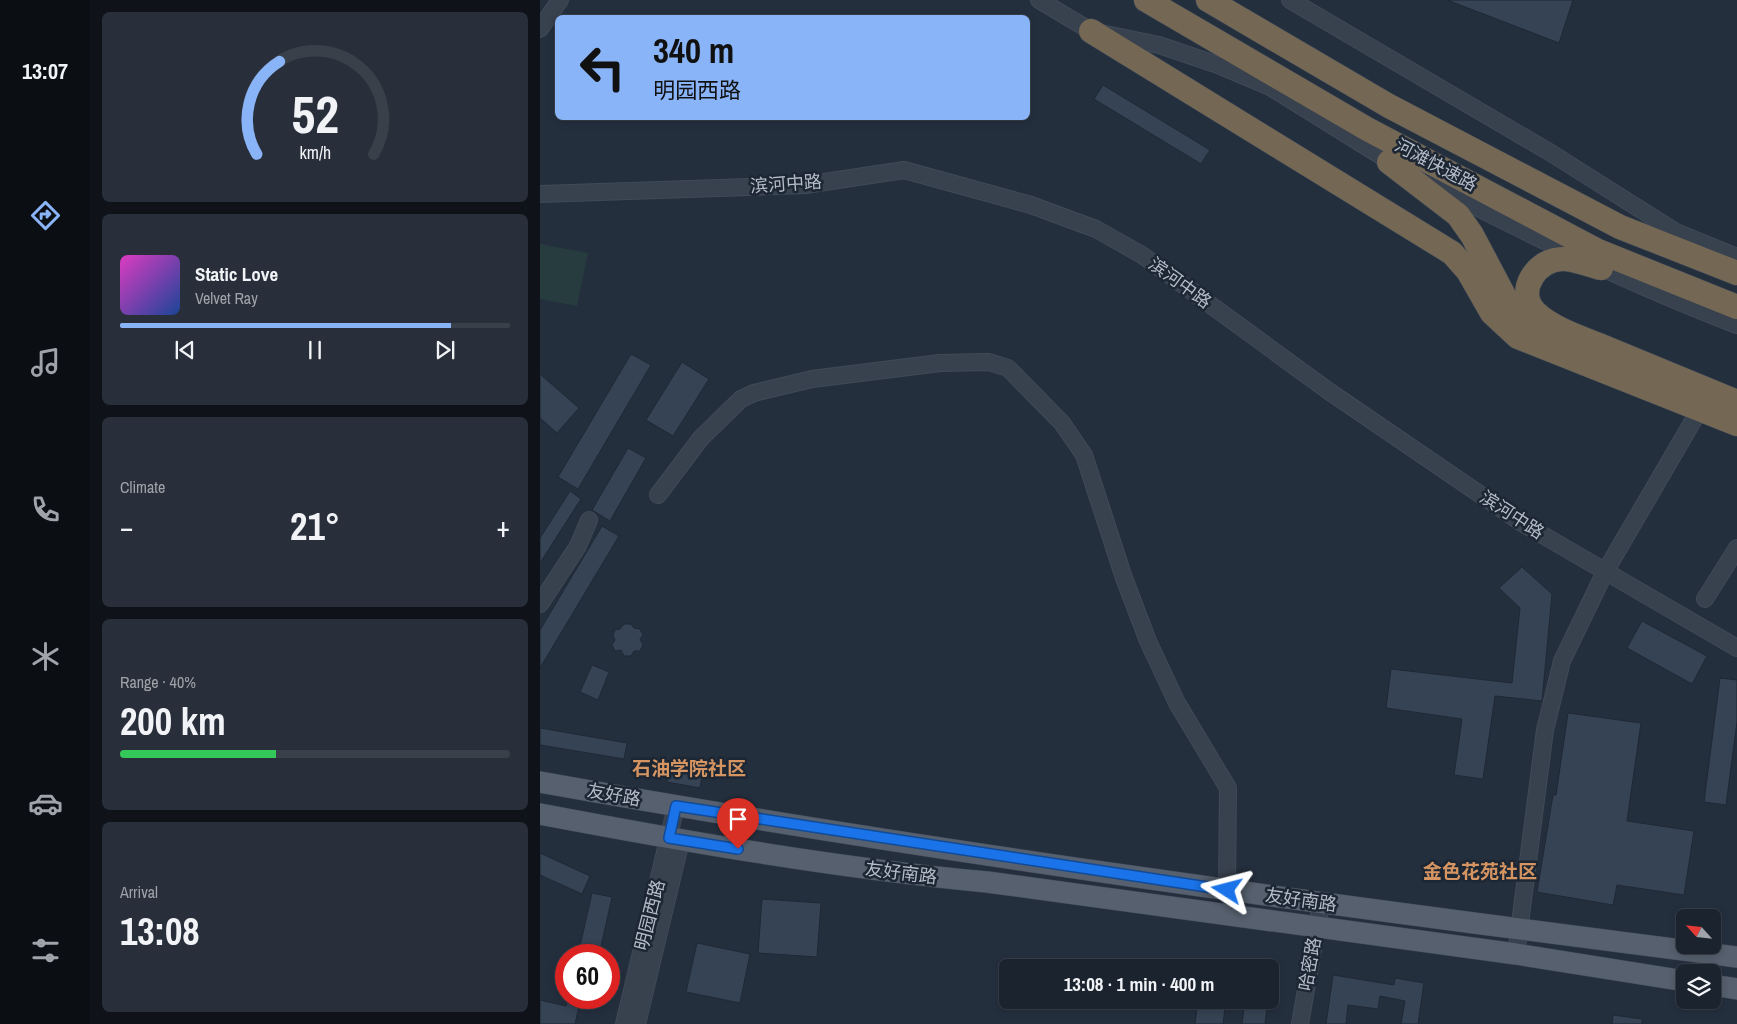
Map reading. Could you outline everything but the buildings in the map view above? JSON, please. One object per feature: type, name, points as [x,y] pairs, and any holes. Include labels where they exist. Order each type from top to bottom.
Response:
[{"type":"highway","name":"河滩快速路","points":[[1146,0],[1367,129],[1598,252],[1737,307]]},
{"type":"highway","name":"河滩快速路","points":[[1208,0],[1390,106],[1620,226],[1737,273]]},
{"type":"highway","points":[[1237,0],[1263,32]]},
{"type":"highway","points":[[1180,20],[1270,87]]},
{"type":"highway","points":[[1091,31],[1452,253],[1468,271],[1492,313],[1518,337],[1737,424]]},
{"type":"highway","points":[[1456,140],[1538,183],[1612,211],[1676,232]]},
{"type":"highway","points":[[1389,162],[1458,215],[1472,235],[1509,305],[1527,323],[1737,402]]},
{"type":"highway","points":[[1602,268],[1564,259],[1548,262],[1533,274],[1526,288],[1527,301],[1536,313],[1565,336],[1737,411]]},
{"type":"main road","name":"友好路","points":[[540,782],[682,807]]},
{"type":"main road","name":"友好南路","points":[[682,807],[1321,904],[1737,957]]},
{"type":"main road","points":[[675,840],[682,807]]},
{"type":"main road","name":"友好路","points":[[540,814],[675,840]]},
{"type":"main road","name":"友好南路","points":[[675,840],[908,875],[987,882],[1516,954],[1676,980]]},
{"type":"main road","points":[[1721,986],[1737,989]]},
{"type":"street","points":[[540,29],[560,0]]},
{"type":"street","points":[[1039,0],[1091,31],[1159,45],[1218,65],[1270,87],[1389,162],[1524,233],[1673,301],[1737,325]]},
{"type":"street","points":[[1290,0],[1550,153],[1676,232],[1737,257]]},
{"type":"street","name":"滨河中路","points":[[540,194],[805,185],[904,170],[1031,205],[1096,229],[1142,255],[1330,392],[1522,523],[1737,648]]},
{"type":"street","points":[[658,495],[701,438],[740,399],[754,393],[812,379],[940,363],[989,362],[1008,368],[1062,423],[1084,455],[1124,578],[1148,641],[1177,703],[1228,788],[1227,890]]},
{"type":"street","points":[[1516,954],[1545,730],[1562,661],[1605,572],[1700,409]]},
{"type":"street","points":[[540,604],[578,546],[589,520]]},
{"type":"street","points":[[1705,599],[1737,548]]},
{"type":"street","name":"明园西路","points":[[624,1024],[675,840]]},
{"type":"street","name":"明园西路","points":[[637,1024],[675,840]]},
{"type":"street","name":"哈密路","points":[[1300,1024],[1321,904]]},
{"type":"green space","points":[[540,244],[588,253],[577,306],[540,299]]},
{"type":"district","name":"石油学院社区","points":[[689,768]]},
{"type":"district","name":"金色花苑社区","points":[[1480,871]]},
{"type":"route","points":[[738,849],[669,838],[676,806],[1227,890]]}]
